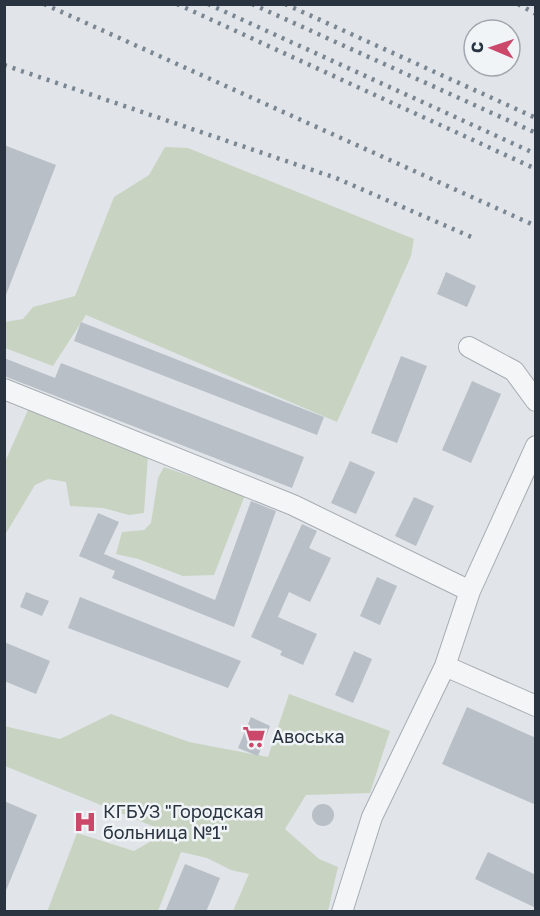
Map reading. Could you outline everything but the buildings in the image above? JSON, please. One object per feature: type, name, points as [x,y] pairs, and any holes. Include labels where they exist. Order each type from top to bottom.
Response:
[{"type":"street","points":[[469,347],[514,370],[536,401]]},
{"type":"street","points":[[4,389],[293,505],[470,591]]},
{"type":"street","points":[[342,912],[372,817],[446,666],[470,591],[536,446]]},
{"type":"street","points":[[446,666],[536,706]]},
{"type":"green space","points":[[165,147],[188,148],[414,239],[411,256],[337,422],[86,315],[53,366],[5,348],[5,322],[23,319],[33,307],[75,296],[114,197],[149,175]]},
{"type":"green space","points":[[28,410],[148,455],[144,513],[129,515],[103,508],[70,506],[66,482],[48,479],[35,485],[5,535],[5,462]]},
{"type":"green space","points":[[164,467],[245,495],[214,575],[183,576],[138,559],[116,554],[122,532],[144,530],[151,523],[158,478]]},
{"type":"green space","points":[[289,694],[390,731],[370,793],[306,795],[285,829],[319,859],[338,867],[328,911],[233,911],[249,874],[231,870],[207,858],[181,852],[158,911],[47,912],[77,833],[134,851],[167,832],[5,766],[4,726],[60,739],[111,714],[189,742],[268,757]]},
{"type":"railway","points":[[44,4],[536,226]]},
{"type":"railway","points":[[177,4],[536,169]]},
{"type":"railway","points":[[208,4],[536,154]]},
{"type":"railway","points":[[252,4],[536,133]]},
{"type":"railway","points":[[285,4],[536,118]]},
{"type":"railway","points":[[518,4],[536,14]]},
{"type":"railway","points":[[4,65],[336,178],[476,239]]},
{"type":"place","name":"Авоська","points":[[254,737]]},
{"type":"place","name":"КГБУЗ \"Городская больница №1\"","points":[[85,822]]}]
